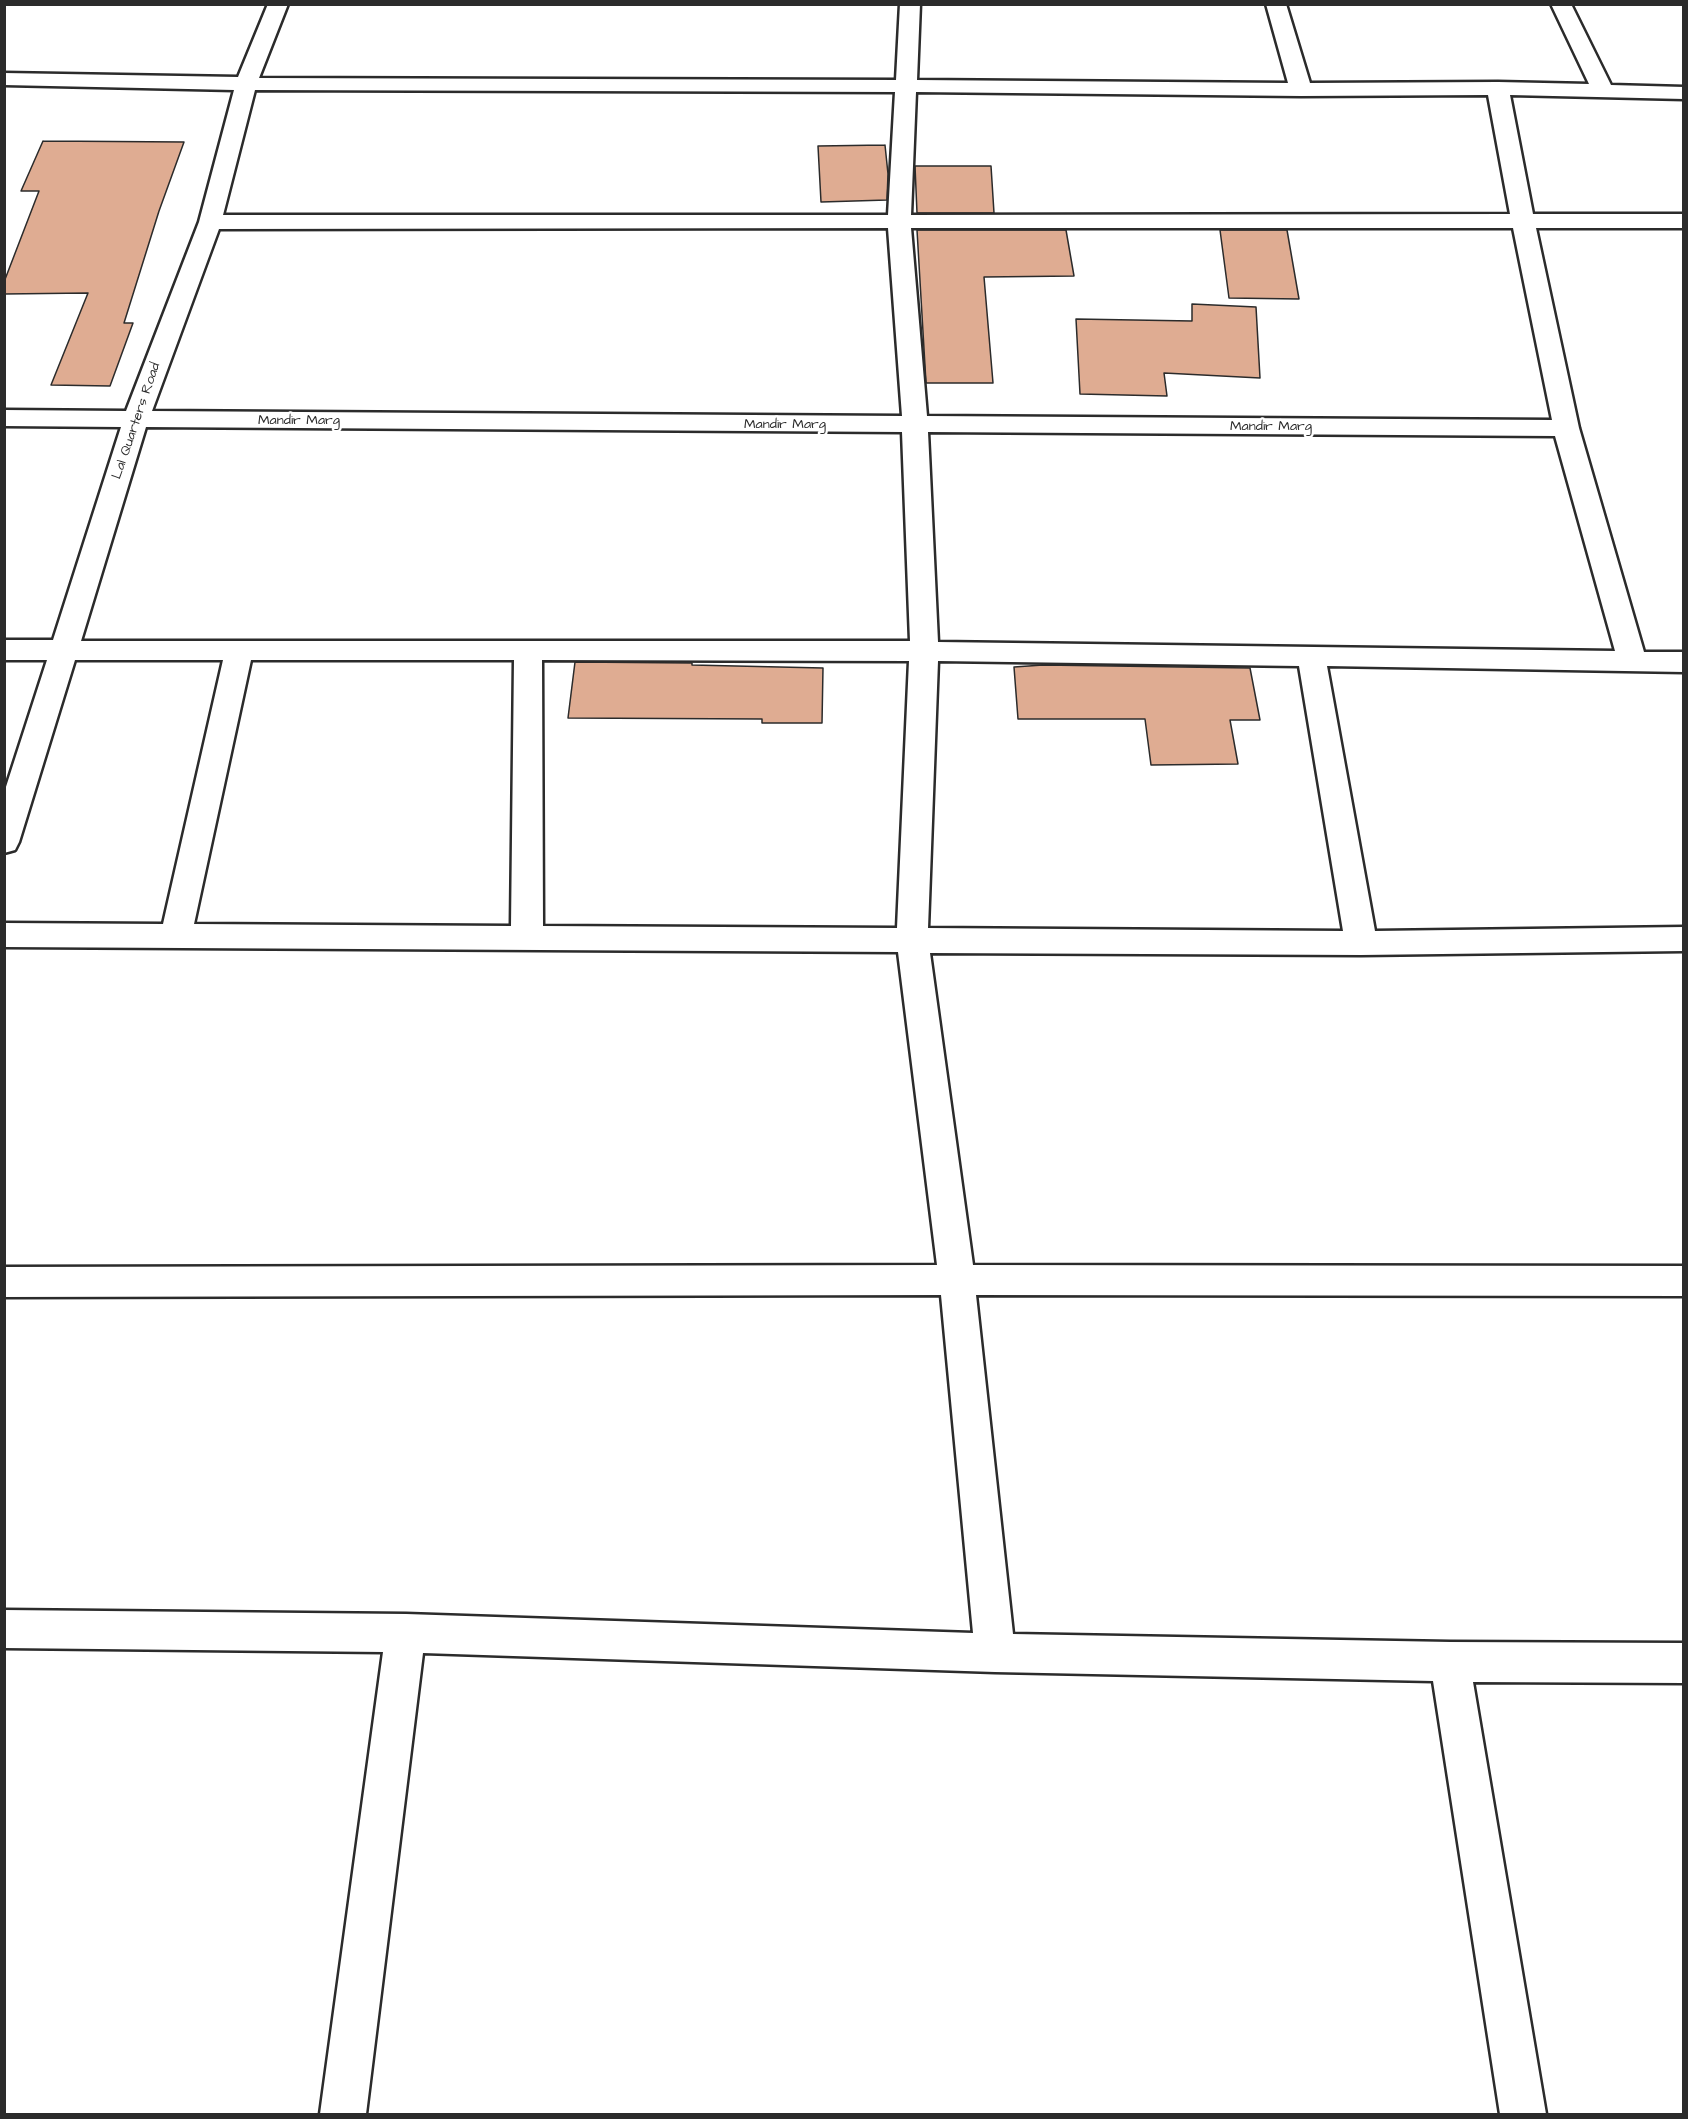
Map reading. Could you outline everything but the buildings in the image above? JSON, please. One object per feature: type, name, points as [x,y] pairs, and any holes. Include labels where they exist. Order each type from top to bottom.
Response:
[{"type":"street","name":"Lal Quarters Road","points":[[4,842],[136,419],[210,222],[246,84],[278,4]]},
{"type":"street","points":[[910,4],[899,220],[915,426],[924,651],[912,940],[957,1280],[995,1653]]},
{"type":"street","points":[[1276,4],[1301,90]]},
{"type":"street","points":[[1561,4],[1603,90]]},
{"type":"street","points":[[4,79],[246,84],[1301,90],[1498,88],[1683,93]]},
{"type":"street","points":[[1498,88],[1566,428],[1632,660]]},
{"type":"street","points":[[210,222],[1683,221]]},
{"type":"street","name":"Mandir Marg","points":[[4,418],[915,426],[1566,428]]},
{"type":"street","points":[[4,650],[924,651],[1683,662]]},
{"type":"street","points":[[176,936],[238,650]]},
{"type":"street","points":[[527,938],[528,651]]},
{"type":"street","points":[[1311,656],[1361,943]]},
{"type":"street","points":[[4,935],[1361,943],[1683,939]]},
{"type":"street","points":[[4,1282],[1683,1281]]},
{"type":"street","points":[[4,1629],[406,1633],[995,1653],[1450,1662],[1683,1663]]},
{"type":"street","points":[[343,2115],[406,1633]]},
{"type":"street","points":[[1450,1662],[1523,2115]]}]
